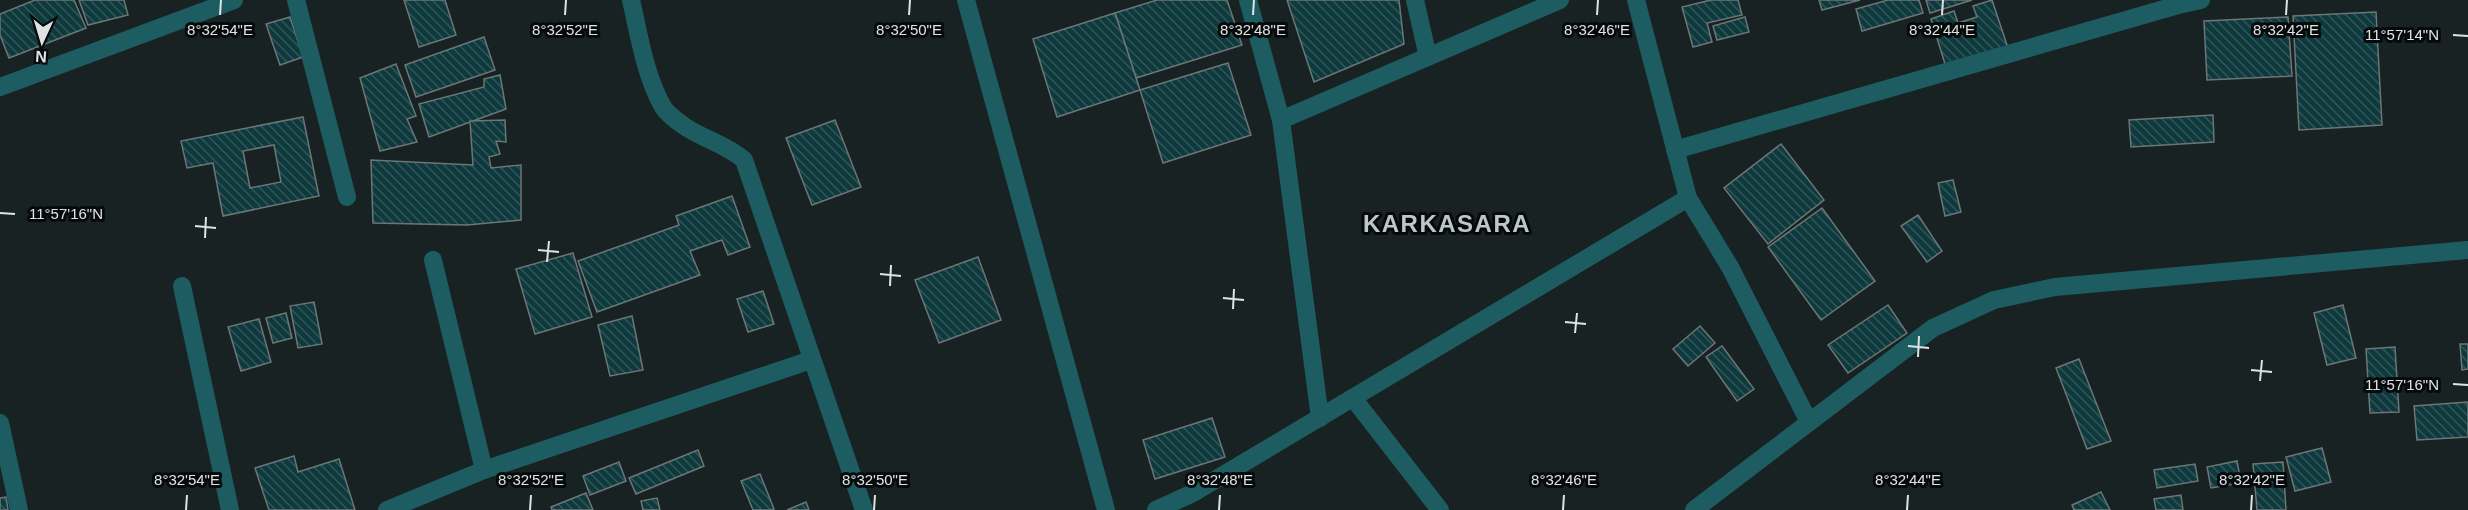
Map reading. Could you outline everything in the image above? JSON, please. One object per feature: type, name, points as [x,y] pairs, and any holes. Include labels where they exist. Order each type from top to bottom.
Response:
[{"type":"street","points":[[0,87],[234,0]]},
{"type":"street","points":[[296,0],[347,196]]},
{"type":"street","points":[[631,0],[648,72],[664,109],[684,126],[734,151],[744,160],[810,360],[864,510]]},
{"type":"street","points":[[966,0],[1106,510]]},
{"type":"street","points":[[1248,0],[1281,120],[1320,418]]},
{"type":"street","points":[[1415,0],[1428,57]]},
{"type":"street","points":[[1281,120],[1560,0]]},
{"type":"street","points":[[1636,0],[1688,198],[1730,267],[1809,422]]},
{"type":"street","points":[[1676,150],[2201,0]]},
{"type":"street","points":[[1156,510],[1193,493],[1688,198]]},
{"type":"street","points":[[1694,510],[1933,328],[1994,300],[2055,287],[2468,250]]},
{"type":"street","points":[[433,260],[484,470]]},
{"type":"street","points":[[182,286],[230,510]]},
{"type":"street","points":[[387,510],[484,470],[810,360]]},
{"type":"street","points":[[1353,398],[1440,510]]},
{"type":"street","points":[[0,423],[19,510]]},
{"type":"building","points":[[35,0],[74,0],[86,28],[9,58],[0,35],[0,14]]},
{"type":"building","points":[[79,0],[124,0],[128,15],[88,25]]},
{"type":"building","points":[[404,0],[445,0],[456,35],[419,47]]},
{"type":"building","points":[[1157,0],[1227,0],[1242,45],[1136,78],[1115,13]]},
{"type":"building","points":[[1287,0],[1399,0],[1404,44],[1314,82]]},
{"type":"building","points":[[1711,0],[1738,0],[1742,15],[1707,23],[1712,42],[1693,47],[1682,7]]},
{"type":"building","points":[[1819,0],[1860,0],[1822,10]]},
{"type":"building","points":[[1888,0],[1919,0],[1923,13],[1862,31],[1856,9]]},
{"type":"building","points":[[1926,0],[1972,0],[1930,13]]},
{"type":"building","points":[[1992,0],[2008,48],[1946,67],[1931,19],[1954,11],[1958,23],[1977,17],[1973,6]]},
{"type":"building","points":[[2376,12],[2382,125],[2299,130],[2293,16]]},
{"type":"building","points":[[1115,13],[1140,90],[1057,117],[1033,39]]},
{"type":"building","points":[[290,17],[303,57],[280,65],[266,24]]},
{"type":"building","points":[[1745,17],[1749,32],[1717,40],[1713,26]]},
{"type":"building","points":[[2288,17],[2292,76],[2207,80],[2204,21]]},
{"type":"building","points":[[484,37],[495,70],[416,97],[405,65]]},
{"type":"building","points":[[1228,63],[1251,135],[1163,163],[1140,90]]},
{"type":"building","points":[[396,64],[416,116],[407,119],[417,142],[380,151],[360,78]]},
{"type":"building","points":[[500,75],[506,109],[429,137],[419,104],[484,87],[484,79]]},
{"type":"building","points":[[2213,115],[2214,142],[2131,147],[2129,120]]},
{"type":"building","points":[[303,117],[319,196],[223,216],[213,163],[187,168],[181,141]],"holes":[[[274,145],[281,182],[250,188],[243,151]]]},
{"type":"building","points":[[505,120],[506,142],[496,141],[500,154],[489,157],[491,168],[521,165],[521,220],[467,225],[373,223],[371,160],[473,165],[470,121]]},
{"type":"building","points":[[835,120],[861,187],[812,205],[786,138]]},
{"type":"building","points":[[1781,144],[1824,200],[1768,244],[1724,188]]},
{"type":"building","points":[[1953,180],[1961,212],[1945,216],[1938,183]]},
{"type":"building","points":[[732,196],[750,247],[728,255],[722,240],[690,251],[700,275],[597,312],[578,261],[679,225],[676,216]]},
{"type":"building","points":[[1822,208],[1875,281],[1821,320],[1768,247]]},
{"type":"building","points":[[1918,215],[1942,251],[1927,262],[1901,226]]},
{"type":"building","points":[[573,253],[592,317],[535,334],[516,269]]},
{"type":"building","points":[[978,257],[1001,320],[939,343],[915,280]]},
{"type":"building","points":[[763,291],[774,324],[748,332],[737,299]]},
{"type":"building","points":[[314,302],[322,344],[298,348],[290,306]]},
{"type":"building","points":[[1888,305],[1907,333],[1848,373],[1828,345]]},
{"type":"building","points":[[2343,305],[2356,358],[2327,365],[2314,313]]},
{"type":"building","points":[[286,313],[292,338],[273,343],[266,318]]},
{"type":"building","points":[[632,316],[643,370],[610,376],[598,325]]},
{"type":"building","points":[[259,319],[271,362],[241,371],[228,327]]},
{"type":"building","points":[[1700,326],[1715,343],[1688,366],[1673,349]]},
{"type":"building","points":[[2460,344],[2468,344],[2468,369],[2462,370]]},
{"type":"building","points":[[1722,346],[1754,389],[1737,401],[1706,357]]},
{"type":"building","points":[[2395,347],[2399,412],[2370,413],[2366,349]]},
{"type":"building","points":[[2079,359],[2111,441],[2087,449],[2056,368]]},
{"type":"building","points":[[2468,402],[2468,437],[2417,440],[2414,406]]},
{"type":"building","points":[[1212,418],[1225,457],[1155,479],[1143,440]]},
{"type":"building","points":[[2322,448],[2331,482],[2295,491],[2286,457]]},
{"type":"building","points":[[698,450],[704,466],[636,494],[629,478]]},
{"type":"building","points":[[294,456],[298,472],[339,459],[355,510],[269,510],[255,468]]},
{"type":"building","points":[[2237,461],[2241,483],[2211,488],[2207,467]]},
{"type":"building","points":[[619,462],[626,481],[590,495],[583,476]]},
{"type":"building","points":[[2283,462],[2286,510],[2257,510],[2253,464]]},
{"type":"building","points":[[2195,464],[2198,481],[2157,488],[2154,470]]},
{"type":"building","points":[[760,474],[774,509],[753,510],[741,481]]},
{"type":"building","points":[[2101,492],[2110,510],[2074,510],[2072,505]]},
{"type":"building","points":[[586,493],[593,510],[552,510],[551,507]]},
{"type":"building","points":[[2181,495],[2183,510],[2156,510],[2154,499]]},
{"type":"building","points":[[6,497],[8,510],[0,510],[0,498]]},
{"type":"building","points":[[657,498],[660,510],[643,510],[641,501]]},
{"type":"building","points":[[806,502],[809,510],[787,510]]},
{"type":"district","name":"KARKASARA","points":[[1447,223]]}]
